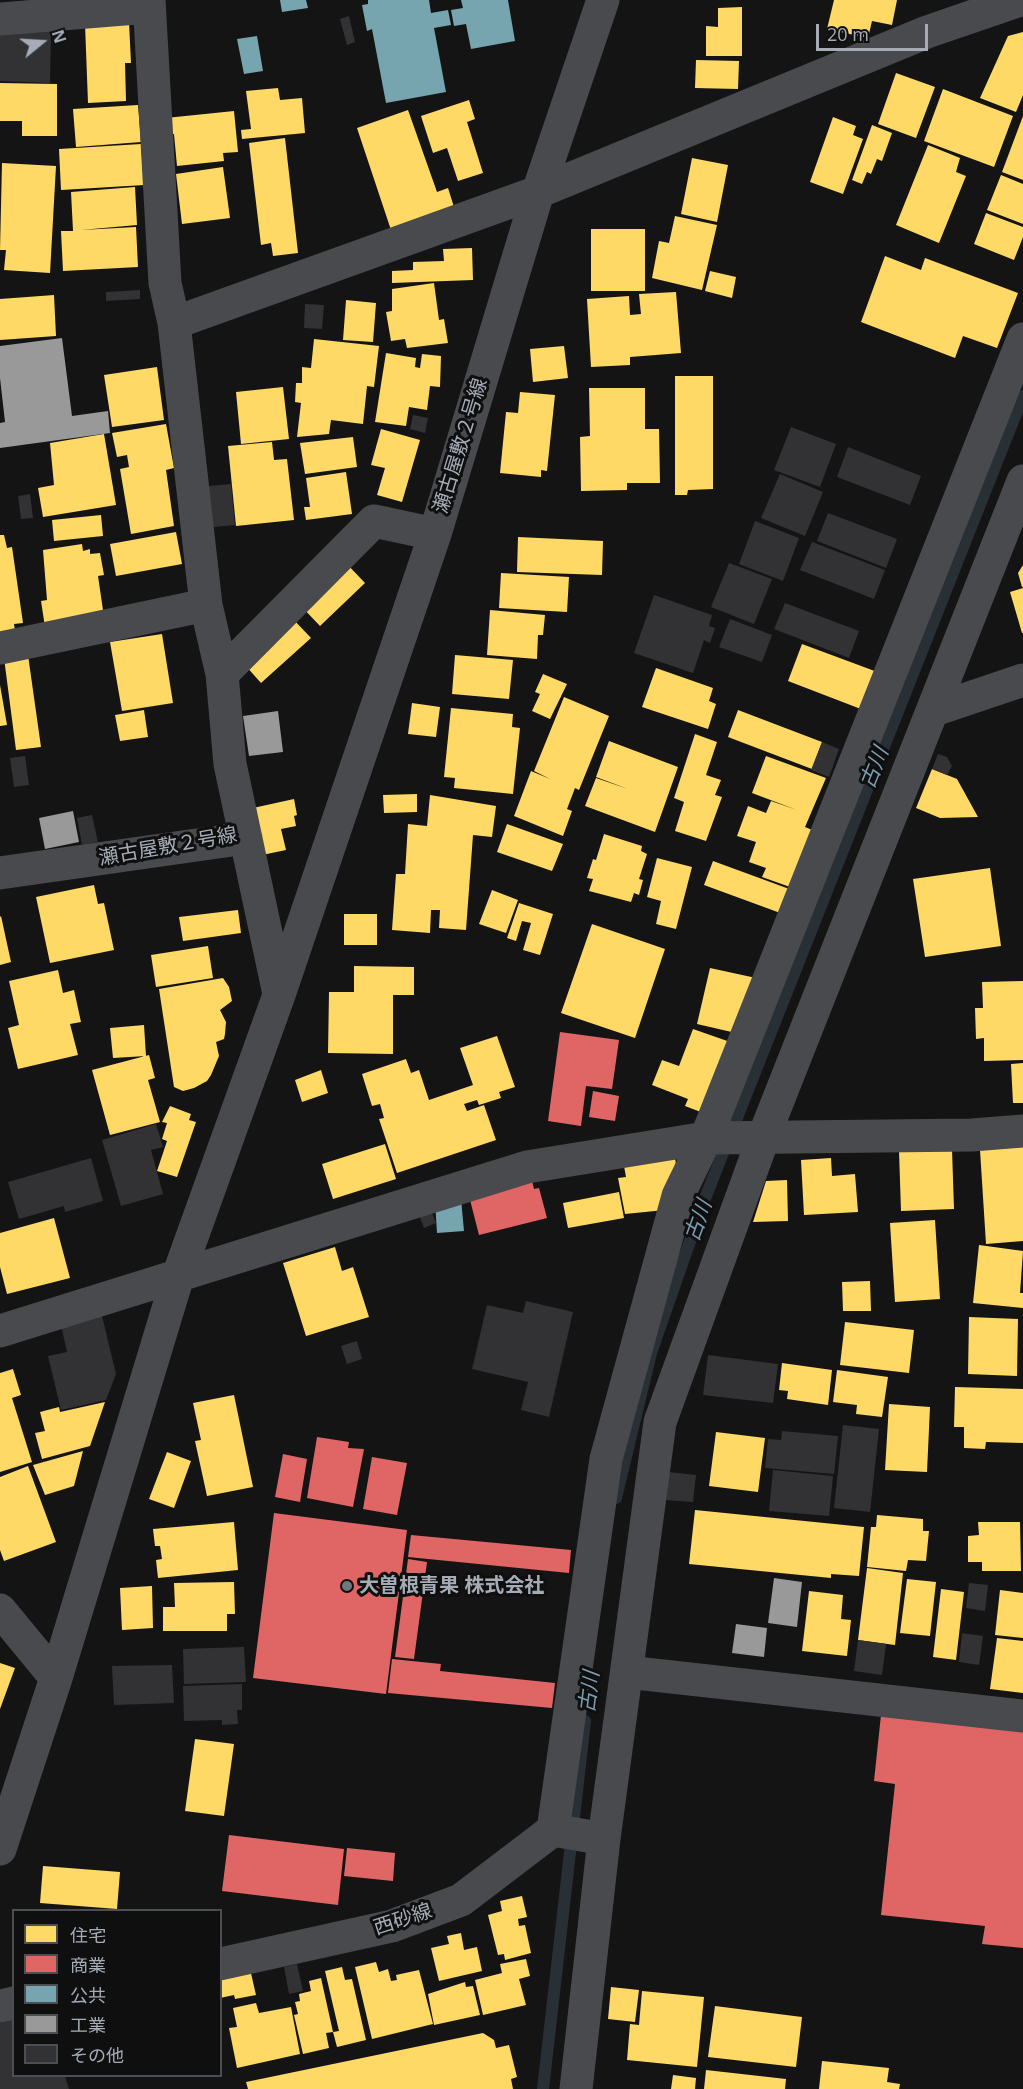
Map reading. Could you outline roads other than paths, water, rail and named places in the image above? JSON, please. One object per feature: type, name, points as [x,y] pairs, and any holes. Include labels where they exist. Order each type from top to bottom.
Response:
[{"type":"street","name":"瀬古屋敷２号線","points":[[0,873],[246,838],[230,764],[222,674],[374,521],[435,534],[538,192],[603,0]]},
{"type":"street","points":[[174,323],[538,192],[927,32],[1020,0]]},
{"type":"street","points":[[0,19],[149,3],[165,283],[174,323],[206,605],[222,674]]},
{"type":"street","points":[[577,1834],[627,1672],[660,1422],[734,1137],[1023,339]]},
{"type":"street","points":[[576,2089],[577,1834],[606,1459],[678,1196],[734,1137],[934,710],[1023,481]]},
{"type":"street","points":[[0,1849],[56,1678],[178,1276],[279,995],[435,534]]},
{"type":"street","points":[[0,648],[206,605]]},
{"type":"street","points":[[934,710],[1023,680]]},
{"type":"street","points":[[246,838],[279,995]]},
{"type":"street","points":[[0,1331],[527,1167],[734,1137],[972,1135],[1023,1131]]},
{"type":"street","points":[[0,1610],[56,1678]]},
{"type":"street","points":[[627,1672],[1023,1716]]},
{"type":"street","name":"西砂線","points":[[222,1964],[392,1926],[461,1900],[577,1834]]},
{"type":"waterway","name":"古川","points":[[616,1498],[651,1353],[704,1201],[1023,396]]},
{"type":"waterway","name":"古川","points":[[543,2089],[585,1721]]},
{"type":"place","name":"大曽根青果 株式会社","points":[[347,1586]]}]
